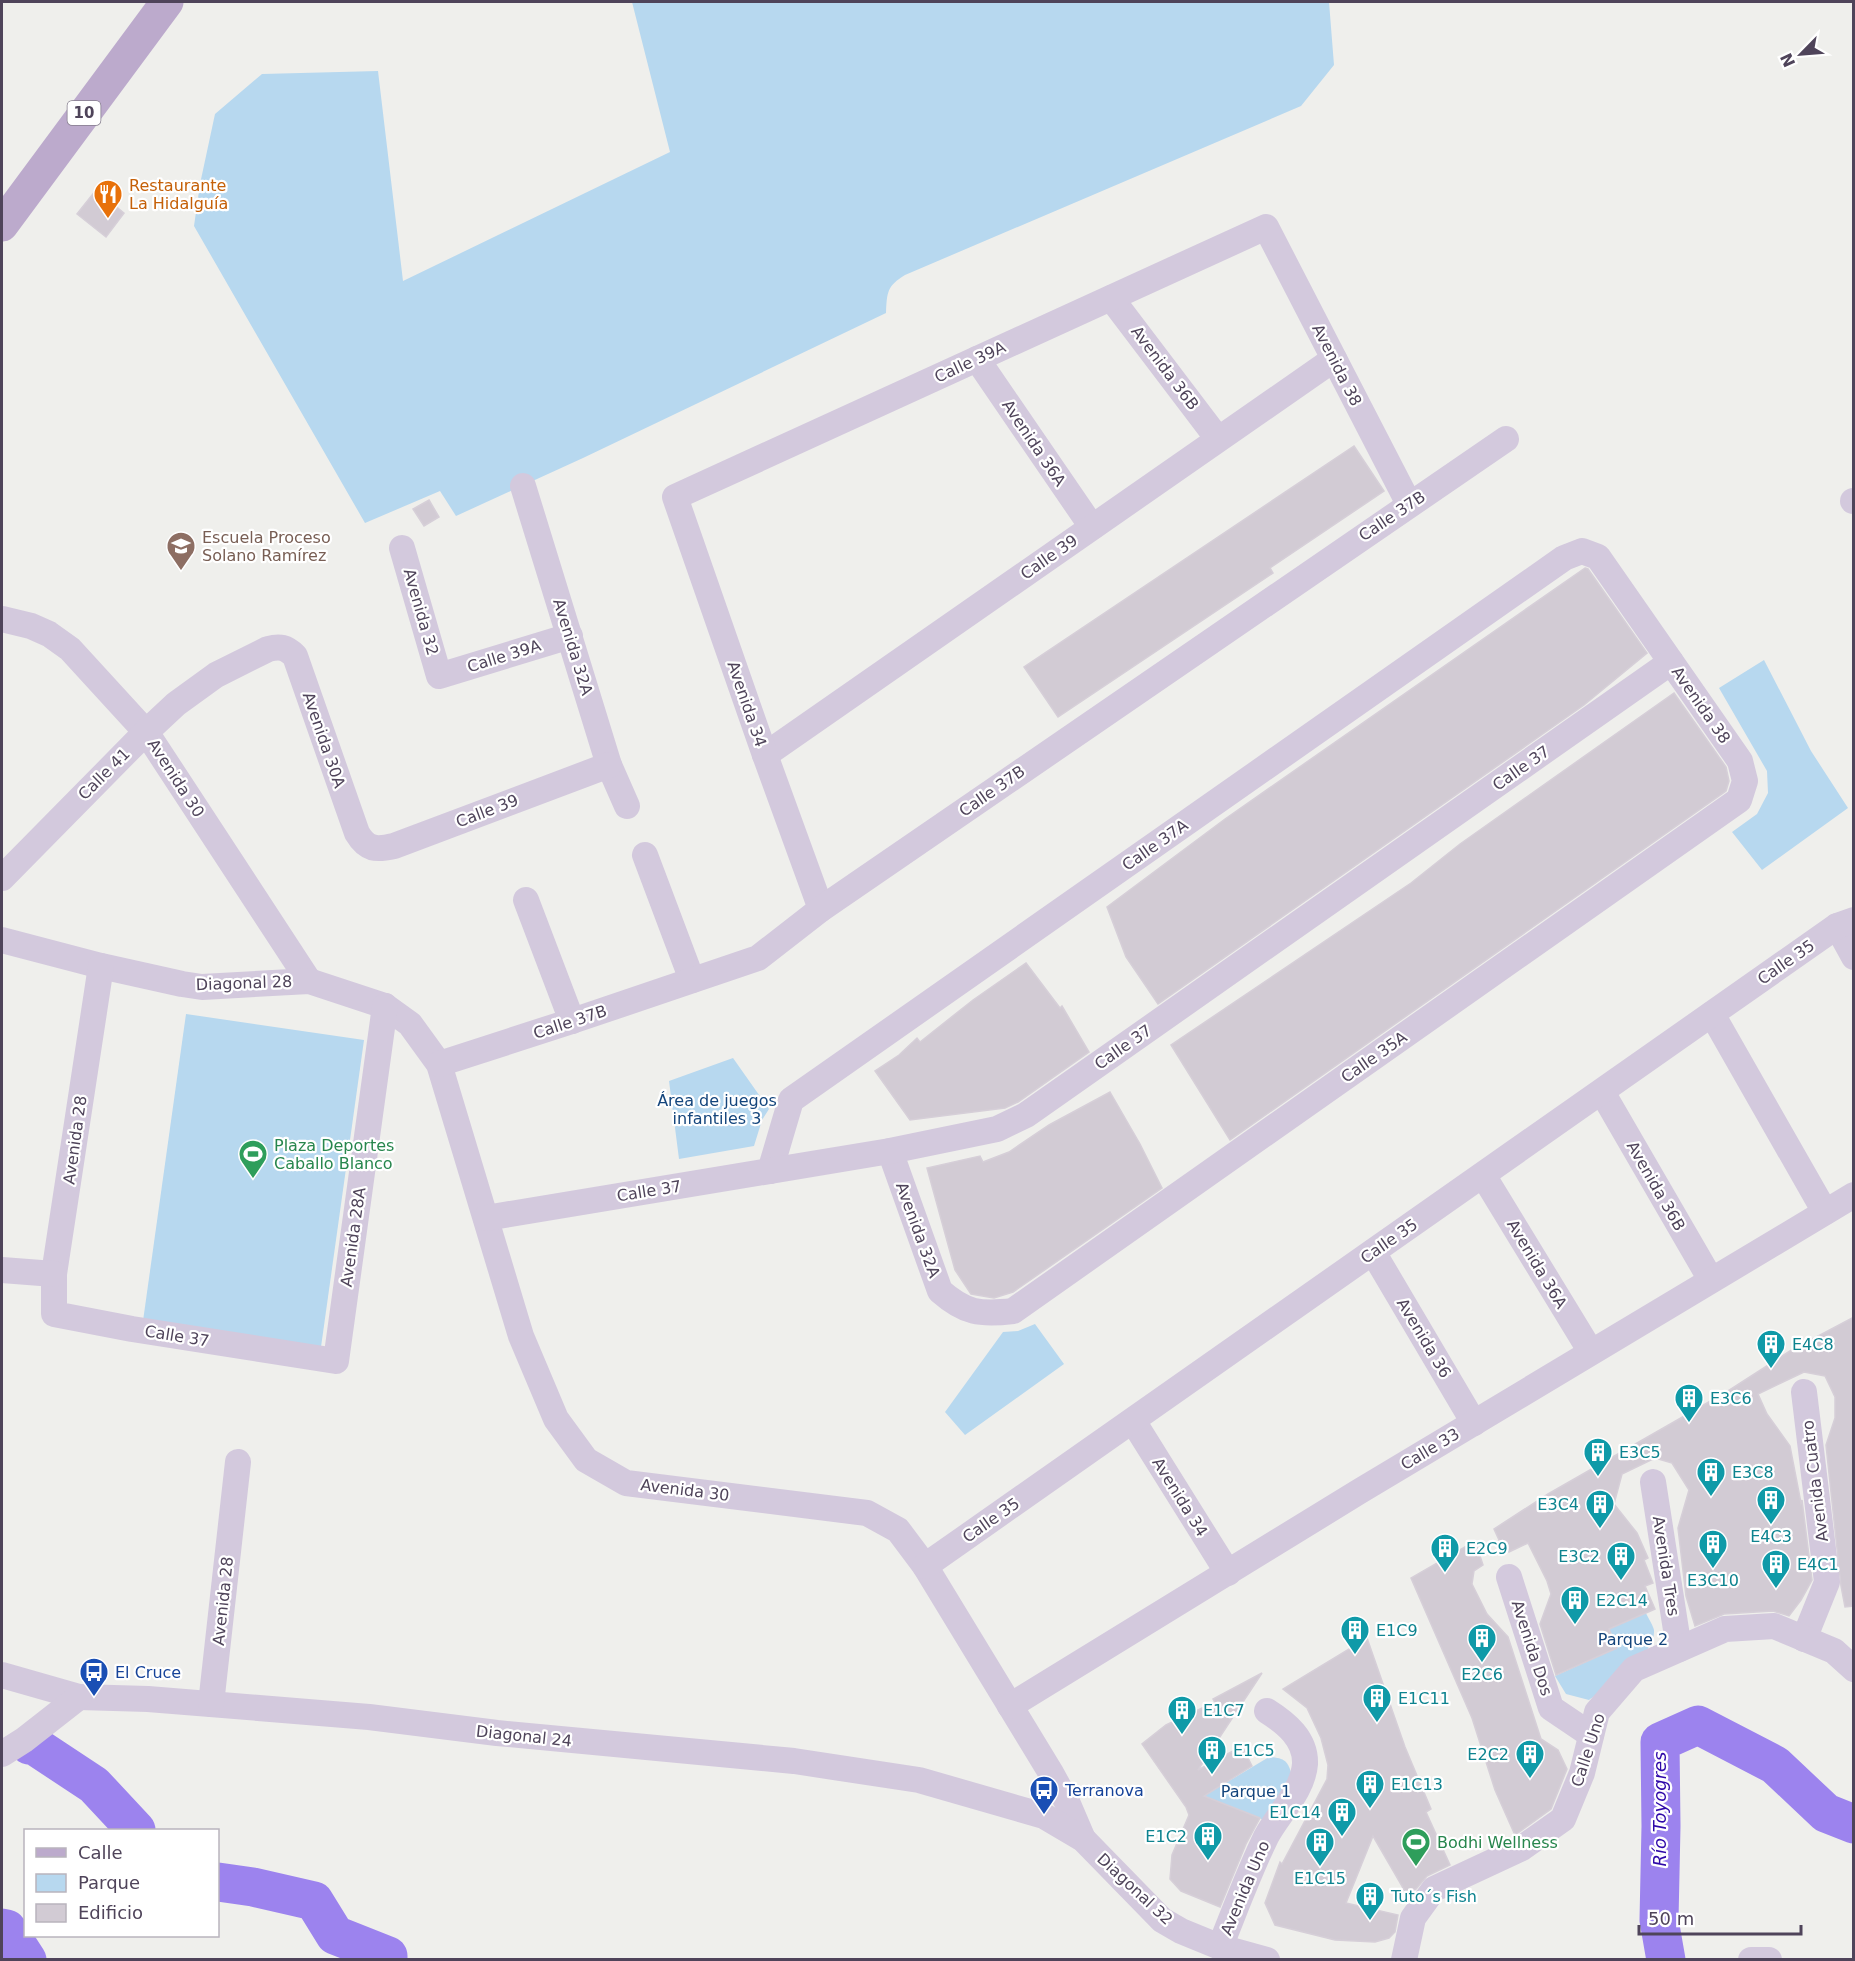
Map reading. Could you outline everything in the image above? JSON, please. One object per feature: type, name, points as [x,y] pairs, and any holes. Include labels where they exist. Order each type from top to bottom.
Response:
[{"type":"main road","name":"10","points":[[2,225],[167,2]]},
{"type":"street","name":"Calle 39A","points":[[675,497],[1266,227]]},
{"type":"street","name":"Avenida 38","points":[[1266,227],[1409,504]]},
{"type":"street","name":"Avenida 36B","points":[[1111,298],[1218,439]]},
{"type":"street","name":"Avenida 36A","points":[[977,359],[1092,527]]},
{"type":"street","name":"Calle 39","points":[[765,755],[1334,359]]},
{"type":"street","name":"Calle 37B","points":[[439,1064],[758,958],[821,909],[1506,439]]},
{"type":"street","name":"Avenida 32A","points":[[523,486],[609,765],[627,806]]},
{"type":"street","name":"Avenida 34","points":[[675,497],[821,909]]},
{"type":"street","name":"Avenida 32","points":[[402,548],[439,676]]},
{"type":"street","name":"Avenida 38","points":[[1582,551],[1598,557],[1740,761],[1745,781]]},
{"type":"street","name":"Calle 37A","points":[[770,1171],[791,1100],[1564,558],[1582,551]]},
{"type":"street","name":"Avenida 30","points":[[2,619],[31,626],[50,634],[70,650],[146,732],[309,981]]},
{"type":"street","name":"Calle 39A","points":[[439,676],[570,636]]},
{"type":"street","name":"Calle 41","points":[[2,878],[146,732],[177,704],[216,675],[276,647]]},
{"type":"street","name":"Avenida 30A","points":[[276,647],[286,648],[294,656],[357,833],[363,843]]},
{"type":"street","name":"Calle 37","points":[[486,1218],[890,1151],[997,1129],[1026,1115],[1671,662]]},
{"type":"street","name":"Calle 39","points":[[363,843],[382,849],[394,846],[609,765]]},
{"type":"street","name":"Calle 35A","points":[[988,1314],[1013,1311],[1710,821],[1739,800],[1745,781]]},
{"type":"street","points":[[645,855],[692,980]]},
{"type":"street","points":[[526,900],[572,1021]]},
{"type":"street","points":[[1845,923],[1854,957]]},
{"type":"street","name":"Calle 35","points":[[925,1566],[1845,923]]},
{"type":"street","name":"Diagonal 28","points":[[2,940],[101,966],[202,987],[309,981],[385,1006],[410,1024]]},
{"type":"street","name":"Avenida 28","points":[[54,1314],[54,1274],[101,966]]},
{"type":"street","name":"Avenida 28A","points":[[336,1360],[385,1006]]},
{"type":"street","points":[[1712,1014],[1825,1212]]},
{"type":"street","name":"Avenida 30","points":[[410,1024],[439,1064],[521,1336],[556,1419],[586,1460],[626,1483],[867,1513],[898,1530],[925,1566],[1010,1706],[1056,1783],[1083,1839]]},
{"type":"street","name":"Avenida 36B","points":[[1602,1092],[1711,1281]]},
{"type":"street","name":"Avenida 32A","points":[[890,1151],[940,1291],[957,1306],[988,1314]]},
{"type":"street","name":"Avenida 36A","points":[[1483,1175],[1591,1352]]},
{"type":"street","name":"Calle 33","points":[[1010,1706],[1591,1352],[1854,1195]]},
{"type":"street","name":"Avenida 36","points":[[1373,1252],[1474,1423]]},
{"type":"street","points":[[2,1270],[54,1274]]},
{"type":"street","name":"Calle 37","points":[[54,1314],[132,1329],[336,1360]]},
{"type":"street","name":"Avenida Cuatro","points":[[1804,1392],[1827,1582],[1804,1639]]},
{"type":"street","name":"Avenida 34","points":[[1133,1421],[1228,1573]]},
{"type":"street","name":"Avenida 28","points":[[211,1704],[238,1462]]},
{"type":"street","name":"Avenida Tres","points":[[1653,1482],[1679,1649]]},
{"type":"street","name":"Avenida Dos","points":[[1509,1577],[1551,1708],[1591,1735]]},
{"type":"street","name":"Calle Uno","points":[[1404,1959],[1413,1918],[1434,1889],[1522,1848],[1563,1819],[1582,1773],[1597,1712],[1634,1668],[1725,1629],[1774,1626],[1834,1651],[1854,1669]]},
{"type":"street","name":"Diagonal 24","points":[[2,1675],[79,1697],[148,1699],[369,1717],[508,1735],[794,1761],[919,1780],[1044,1816]]},
{"type":"street","points":[[2,1754],[24,1740],[79,1697]]},
{"type":"street","name":"Avenida Uno","points":[[1220,1947],[1267,1835],[1301,1781],[1305,1764],[1302,1745],[1288,1724],[1267,1711]]},
{"type":"street","name":"Diagonal 32","points":[[1044,1816],[1083,1839],[1162,1920],[1181,1931],[1220,1947],[1268,1959]]},
{"type":"street","points":[[1751,1959],[1769,1959]]},
{"type":"green space","points":[[632,2],[1329,2],[1334,65],[1301,106],[905,275],[889,290],[886,313],[583,458],[456,516],[440,491],[365,523],[194,226],[200,184],[215,114],[262,74],[378,71],[403,281],[670,152]]},
{"type":"green space","points":[[1764,660],[1811,751],[1848,808],[1762,870],[1732,832],[1757,814],[1768,793],[1767,771],[1719,688]]},
{"type":"green space","name":"Plaza Deportes Caballo Blanco","points":[[186,1014],[364,1040],[321,1347],[143,1321]]},
{"type":"green space","name":"Área de juegos infantiles 3","points":[[733,1058],[769,1109],[762,1120],[754,1146],[679,1159],[669,1081]]},
{"type":"green space","points":[[1035,1324],[1064,1364],[965,1435],[945,1412],[1003,1332],[1018,1331]]},
{"type":"green space","name":"Parque 2","points":[[1646,1613],[1653,1626],[1653,1640],[1639,1660],[1589,1700],[1566,1694],[1555,1676],[1617,1648],[1609,1629]]},
{"type":"green space","name":"Parque 1","points":[[1269,1757],[1285,1761],[1292,1776],[1264,1820],[1204,1796]]},
{"type":"building","points":[[96,190],[124,213],[106,237],[77,214]]},
{"type":"building","points":[[1354,446],[1384,491],[1270,568],[1273,573],[1058,717],[1024,667]]},
{"type":"building","points":[[429,500],[439,517],[424,526],[413,509]]},
{"type":"building","points":[[1585,568],[1588,569],[1647,653],[1584,705],[1158,1004],[1126,957],[1107,907],[1225,819]]},
{"type":"building","points":[[1674,693],[1726,767],[1729,781],[1726,791],[1230,1140],[1171,1045],[1411,883],[1460,844]]},
{"type":"building","points":[[1026,963],[1060,1008],[1062,1006],[1089,1052],[1018,1102],[1005,1108],[910,1120],[875,1071],[899,1055],[917,1038],[920,1042],[973,1000]]},
{"type":"building","points":[[1110,1092],[1162,1188],[1013,1292],[994,1298],[971,1294],[955,1270],[927,1168],[980,1156],[983,1162],[1009,1152],[1049,1125]]},
{"type":"building","points":[[1854,1317],[1854,1606],[1845,1607],[1841,1586],[1826,1445],[1835,1418],[1835,1397],[1825,1376],[1804,1372],[1758,1394],[1767,1414],[1790,1446],[1801,1503],[1802,1500],[1812,1580],[1789,1616],[1773,1611],[1724,1614],[1695,1626],[1686,1596],[1678,1528],[1689,1490],[1672,1463],[1655,1458],[1622,1474],[1614,1504],[1637,1533],[1648,1558],[1644,1560],[1653,1583],[1645,1586],[1655,1609],[1609,1629],[1617,1648],[1556,1675],[1540,1624],[1551,1594],[1547,1581],[1528,1543],[1509,1552],[1507,1549],[1504,1551],[1494,1529],[1548,1494],[1728,1391],[1790,1351]]},
{"type":"building","points":[[1475,1541],[1483,1565],[1474,1571],[1472,1584],[1487,1614],[1508,1637],[1541,1739],[1558,1750],[1567,1769],[1551,1809],[1515,1835],[1495,1790],[1472,1718],[1411,1578]]},
{"type":"building","points":[[1367,1638],[1405,1747],[1431,1809],[1426,1812],[1450,1865],[1427,1876],[1416,1889],[1406,1893],[1373,1836],[1346,1903],[1398,1915],[1395,1932],[1389,1938],[1375,1942],[1335,1940],[1275,1925],[1265,1903],[1280,1862],[1282,1864],[1327,1779],[1328,1765],[1321,1738],[1307,1708],[1283,1689]]},
{"type":"building","points":[[1262,1673],[1198,1770],[1242,1746],[1252,1766],[1204,1796],[1260,1818],[1246,1844],[1220,1907],[1181,1891],[1170,1879],[1172,1855],[1189,1815],[1186,1807],[1142,1744],[1166,1725],[1215,1702],[1213,1699]]},
{"type":"waterway","name":"Río Toyogres","points":[[1666,1960],[1659,1920],[1660,1742],[1698,1725],[1775,1765],[1826,1813],[1854,1824]]},
{"type":"waterway","points":[[29,1745],[35,1746],[94,1785],[135,1829]]},
{"type":"waterway","points":[[219,1882],[253,1887],[314,1901],[335,1935],[388,1956],[388,1960]]},
{"type":"waterway","name":"Río Toyogres","points":[[2,1928],[7,1929],[27,1960]]},
{"type":"place","name":"Restaurante La Hidalguía","points":[[108,220]]},
{"type":"place","name":"Escuela Proceso Solano Ramírez","points":[[181,572]]},
{"type":"place","name":"Plaza Deportes Caballo Blanco","points":[[253,1180]]},
{"type":"place","name":"E4C8","points":[[1771,1370]]},
{"type":"place","name":"E3C6","points":[[1689,1424]]},
{"type":"place","name":"E3C5","points":[[1598,1478]]},
{"type":"place","name":"E3C8","points":[[1711,1498]]},
{"type":"place","name":"E4C3","points":[[1771,1526]]},
{"type":"place","name":"E3C4","points":[[1600,1530]]},
{"type":"place","name":"E3C10","points":[[1713,1570]]},
{"type":"place","name":"E2C9","points":[[1445,1574]]},
{"type":"place","name":"E3C2","points":[[1621,1582]]},
{"type":"place","name":"E4C1","points":[[1776,1590]]},
{"type":"place","name":"E2C14","points":[[1575,1626]]},
{"type":"place","name":"E1C9","points":[[1355,1656]]},
{"type":"place","name":"E2C6","points":[[1482,1664]]},
{"type":"place","name":"El Cruce","points":[[94,1698]]},
{"type":"place","name":"E1C11","points":[[1377,1724]]},
{"type":"place","name":"E1C7","points":[[1182,1736]]},
{"type":"place","name":"E1C5","points":[[1212,1776]]},
{"type":"place","name":"E2C2","points":[[1530,1780]]},
{"type":"place","name":"E1C13","points":[[1370,1810]]},
{"type":"place","name":"Terranova","points":[[1044,1816]]},
{"type":"place","name":"E1C14","points":[[1342,1838]]},
{"type":"place","name":"E1C2","points":[[1208,1862]]},
{"type":"place","name":"E1C15","points":[[1320,1868]]},
{"type":"place","name":"Bodhi Wellness","points":[[1416,1868]]},
{"type":"place","name":"Tuto´s Fish","points":[[1370,1922]]}]
